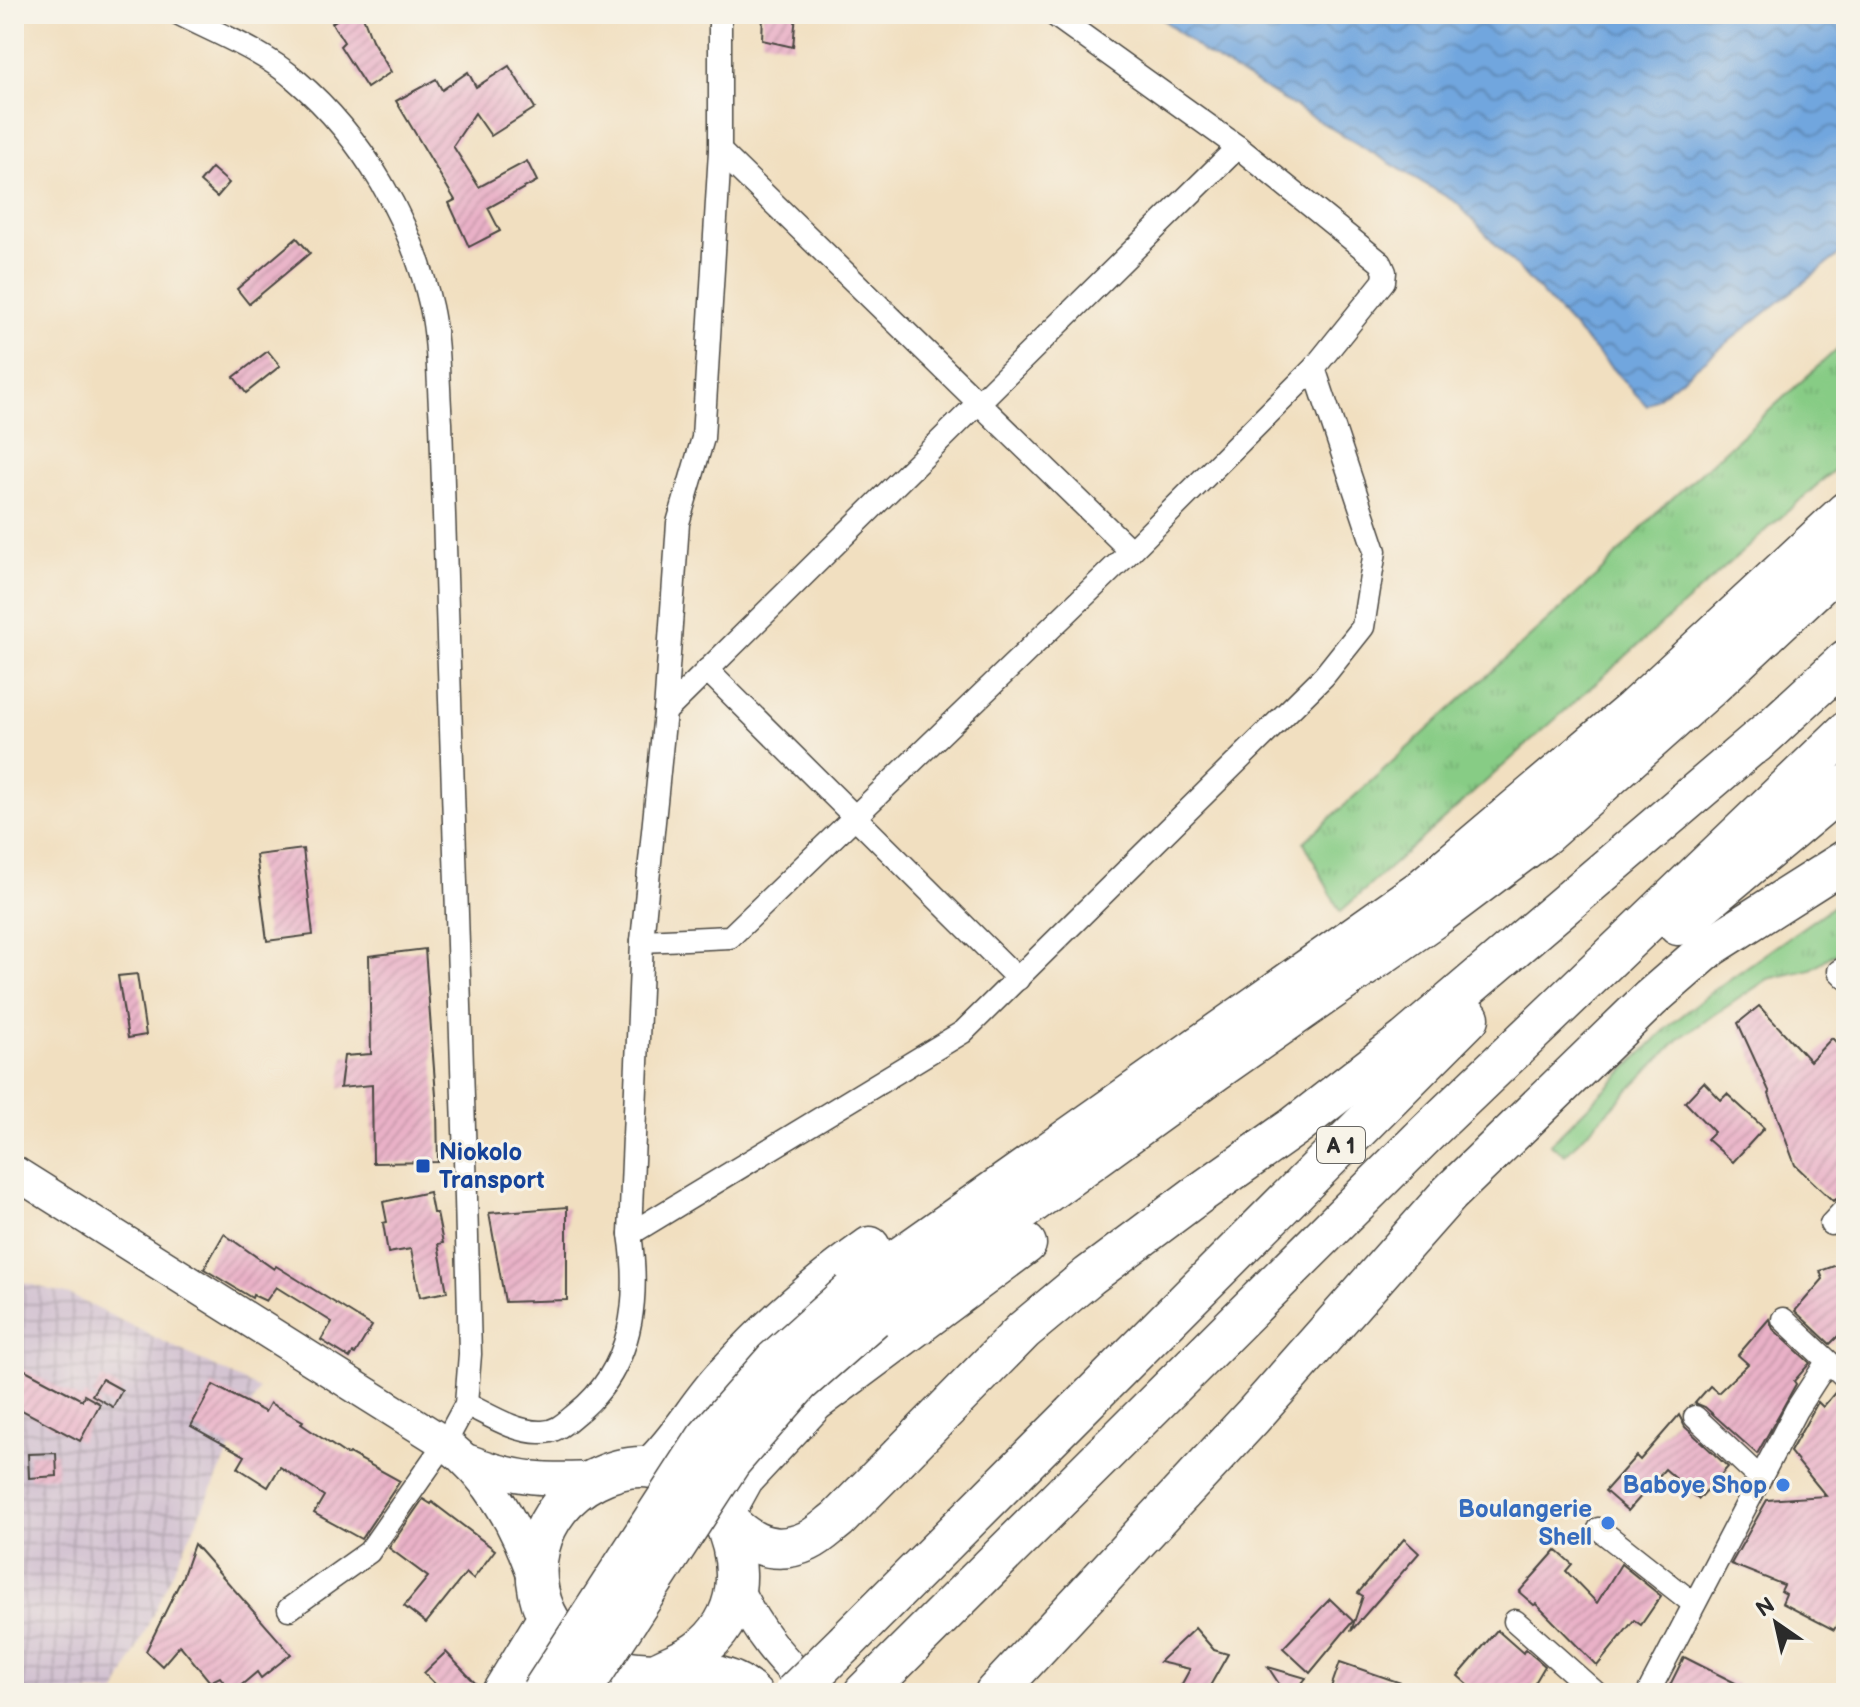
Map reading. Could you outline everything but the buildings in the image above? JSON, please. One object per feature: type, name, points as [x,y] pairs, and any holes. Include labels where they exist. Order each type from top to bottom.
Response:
[{"type":"highway","points":[[722,1517],[744,1477],[814,1402],[1163,1143],[1429,902],[1846,512]]},
{"type":"highway","points":[[652,1466],[672,1447],[724,1376],[831,1275],[967,1176],[1544,835],[1709,688],[1846,560]]},
{"type":"highway","name":"A 1","points":[[794,1693],[1450,1037],[1846,660]]},
{"type":"highway","points":[[722,1517],[733,1540],[738,1564],[736,1588],[729,1612],[717,1632],[700,1650],[652,1677],[593,1663],[567,1644],[542,1601],[536,1562],[540,1541],[549,1521],[578,1489],[597,1478],[622,1470],[652,1466],[676,1474],[704,1496],[722,1517],[756,1543],[772,1547],[810,1540],[838,1519],[1024,1330],[1101,1267],[1294,1127],[1406,1040],[1773,727]]},
{"type":"highway","name":"A 1","points":[[874,1683],[1428,1132],[1846,732]]},
{"type":"highway","points":[[1428,1132],[1846,785]]},
{"type":"highway","points":[[995,1693],[1252,1417],[1449,1194],[1571,1074],[1711,946],[1846,860]]},
{"type":"highway","points":[[541,1693],[706,1439],[775,1360],[1215,1071],[1429,902]]},
{"type":"highway","points":[[580,1693],[731,1461],[862,1305]]},
{"type":"highway","points":[[502,1693],[542,1601]]},
{"type":"highway","points":[[1024,1693],[1036,1660],[1069,1614]]},
{"type":"main road","points":[[14,1172],[457,1452],[518,1477],[543,1480],[597,1478]]},
{"type":"main road","points":[[457,1452],[516,1528],[542,1601]]},
{"type":"main road","points":[[736,1588],[751,1620],[769,1646],[814,1693]]},
{"type":"main road","points":[[652,1677],[727,1675],[756,1693]]},
{"type":"street","points":[[179,14],[260,55],[296,79],[367,160],[400,218],[432,310],[441,423],[470,1354],[466,1404],[457,1452],[369,1552],[289,1609]]},
{"type":"street","points":[[466,1404],[513,1426],[537,1433],[551,1432],[584,1407],[610,1379],[630,1334],[634,1264],[630,1234],[642,941],[665,712],[678,523],[703,438],[720,151],[720,14]]},
{"type":"street","points":[[642,941],[730,937],[853,815],[1131,551],[1314,368],[1384,281],[1385,272],[1381,263],[1238,147],[1053,14]]},
{"type":"street","points":[[665,712],[1238,147]]},
{"type":"street","points":[[720,151],[1131,551]]},
{"type":"street","points":[[630,1234],[963,1032],[1324,676],[1363,627],[1375,551],[1314,368]]},
{"type":"street","points":[[707,670],[1018,979]]},
{"type":"street","points":[[1783,1319],[1846,1378]]},
{"type":"street","points":[[1648,1693],[1796,1410],[1827,1362]]},
{"type":"street","points":[[1695,1417],[1760,1478]]},
{"type":"street","points":[[1599,1529],[1694,1604]]},
{"type":"street","points":[[1515,1621],[1596,1693]]},
{"type":"shaded area","points":[[14,1280],[70,1295],[259,1389],[116,1693],[14,1693]]},
{"type":"green space","points":[[1846,341],[1846,459],[1340,912],[1304,842],[1600,573],[1657,512]]},
{"type":"green space","points":[[1846,897],[1846,946],[1811,969],[1768,979],[1680,1038],[1565,1155],[1550,1144],[1668,1027],[1714,990]]},
{"type":"water","points":[[1156,14],[1846,14],[1846,249],[1647,406],[1457,203],[1203,52]]},
{"type":"place","name":"Niokolo Transport","points":[[423,1166]]},
{"type":"place","name":"Baboye Shop","points":[[1783,1485]]},
{"type":"place","name":"Boulangerie Shell","points":[[1608,1523]]}]
